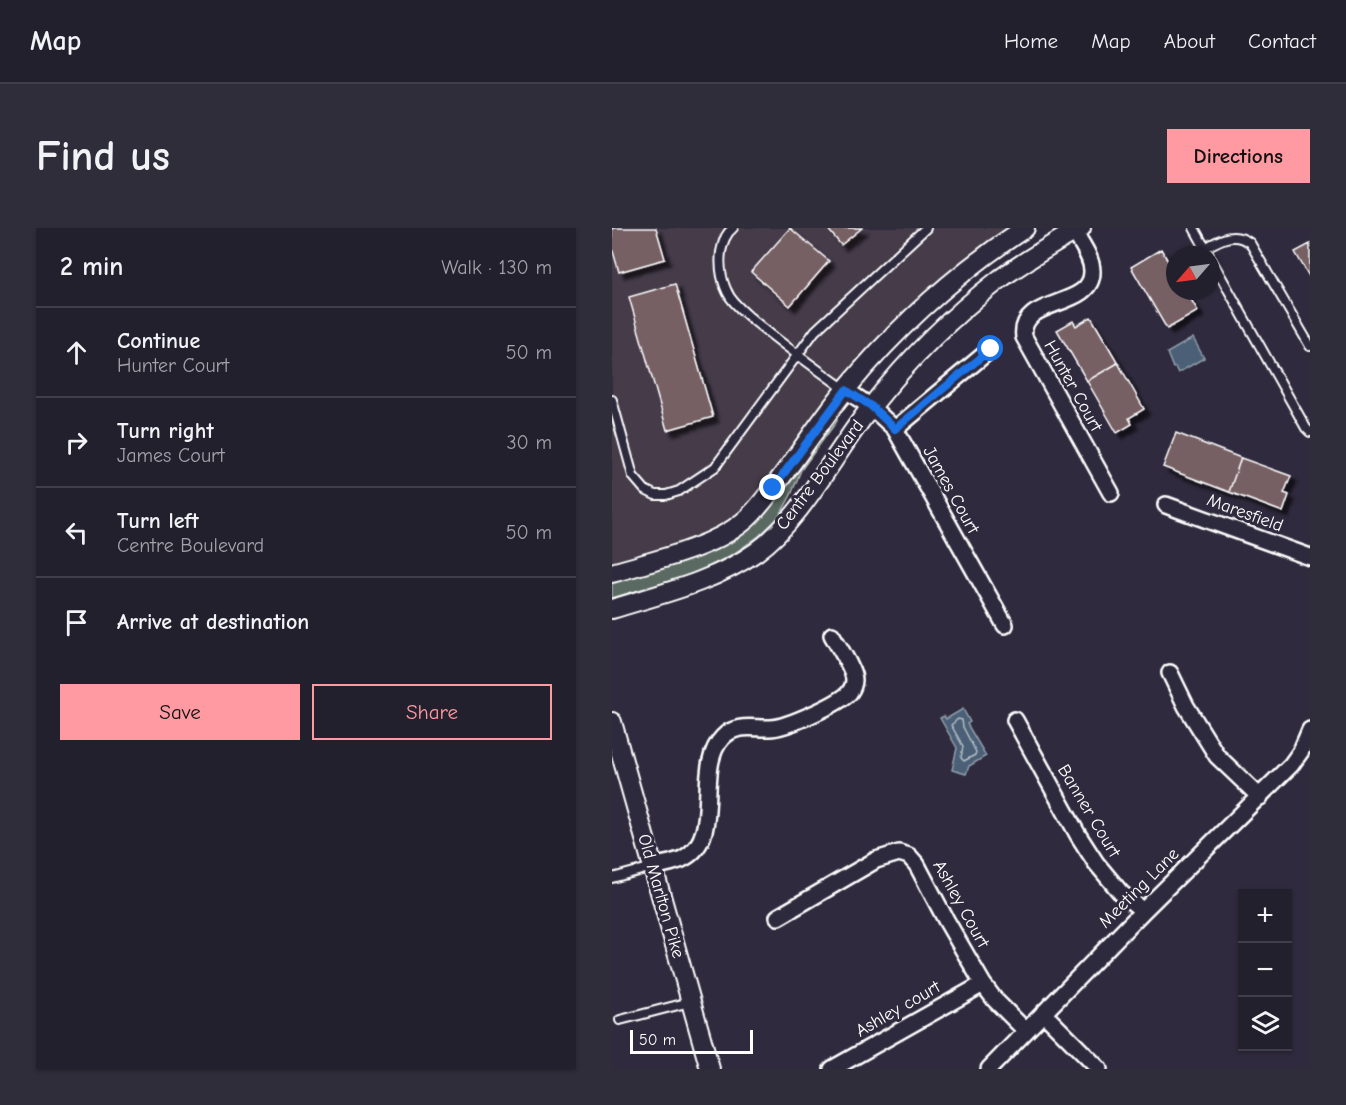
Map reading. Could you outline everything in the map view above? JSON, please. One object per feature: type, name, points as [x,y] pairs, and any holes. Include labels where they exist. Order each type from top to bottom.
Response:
[{"type":"street","name":"Centre Boulevard","points":[[612,573],[676,555],[703,544],[742,523],[759,506],[846,390],[872,361],[938,294],[969,268],[1025,228]]},
{"type":"street","name":"Centre Boulevard","points":[[612,609],[701,581],[755,553],[789,521],[871,406],[907,364],[961,312],[1000,279],[1076,229]]},
{"type":"street","name":"Hunter Court","points":[[1076,229],[1091,264],[1091,280],[1080,292],[1032,314],[1024,325],[1024,337],[1111,493]]},
{"type":"street","points":[[895,429],[991,349]]},
{"type":"street","name":"James Court","points":[[846,390],[871,406],[895,429],[1005,625]]},
{"type":"street","name":"Maresfield","points":[[1166,505],[1310,557]]},
{"type":"street","points":[[653,867],[683,859],[700,841],[705,828],[711,761],[716,746],[724,735],[735,729],[747,727],[783,726],[837,701],[850,692],[854,684],[854,675],[832,635]]},
{"type":"street","points":[[1170,673],[1186,706],[1217,756],[1260,797]]},
{"type":"street","name":"Banner Court","points":[[1015,720],[1078,835],[1096,863],[1121,893],[1143,911]]},
{"type":"street","name":"Old Marlton Pike","points":[[612,722],[710,1069]]},
{"type":"street","name":"Meeting Lane","points":[[989,1069],[1143,911],[1291,765],[1301,751],[1310,730]]},
{"type":"street","name":"Ashley Court","points":[[778,917],[864,866],[888,855],[899,853],[909,856],[984,984],[995,1000],[1026,1031]]},
{"type":"street","name":"Ashley court","points":[[832,1069],[984,984]]},
{"type":"street","points":[[1043,1013],[1099,1069]]},
{"type":"lane","points":[[733,228],[725,237],[720,259],[722,276],[728,292],[741,310],[797,356],[846,390]]},
{"type":"lane","points":[[612,400],[636,481],[652,494],[671,494],[715,467],[815,331],[926,228]]},
{"type":"lane","points":[[1194,228],[1204,246]]},
{"type":"lane","points":[[1216,246],[1223,238],[1232,236],[1243,238],[1250,243],[1310,346]]},
{"type":"lane","points":[[1220,275],[1310,432]]},
{"type":"lane","points":[[612,878],[653,867]]},
{"type":"lane","points":[[620,1020],[691,1002]]},
{"type":"shaded area","points":[[612,228],[1025,228],[931,301],[742,523],[612,573]]},
{"type":"green space","points":[[837,418],[801,470],[779,517],[759,536],[733,554],[697,573],[612,598],[612,583],[692,559],[713,550],[740,533]]},
{"type":"water","points":[[1193,338],[1204,358],[1178,373],[1175,367],[1173,368],[1167,353]]},
{"type":"water","points":[[963,709],[970,722],[967,724],[986,756],[969,766],[966,774],[952,770],[957,748],[940,718],[944,716],[946,719]]},
{"type":"building","points":[[612,228],[656,228],[665,259],[619,272],[612,248]]},
{"type":"building","points":[[790,228],[829,261],[790,306],[751,272]]},
{"type":"building","points":[[827,228],[862,228],[841,245]]},
{"type":"building","points":[[1310,244],[1310,278],[1295,252]]},
{"type":"building","points":[[1161,249],[1166,258],[1166,300],[1191,300],[1198,311],[1167,329],[1131,267]]},
{"type":"building","points":[[675,284],[713,417],[667,430],[629,297]]},
{"type":"building","points":[[1091,317],[1118,363],[1087,381],[1057,330],[1073,321],[1076,326]]},
{"type":"building","points":[[1118,363],[1144,409],[1129,418],[1132,424],[1117,433],[1087,381]]},
{"type":"building","points":[[1176,433],[1241,458],[1229,492],[1163,467]]},
{"type":"building","points":[[1241,458],[1291,476],[1284,493],[1289,495],[1283,512],[1229,492]]},
{"type":"route","points":[[773,488],[846,390],[871,406],[895,429],[991,349]]}]
